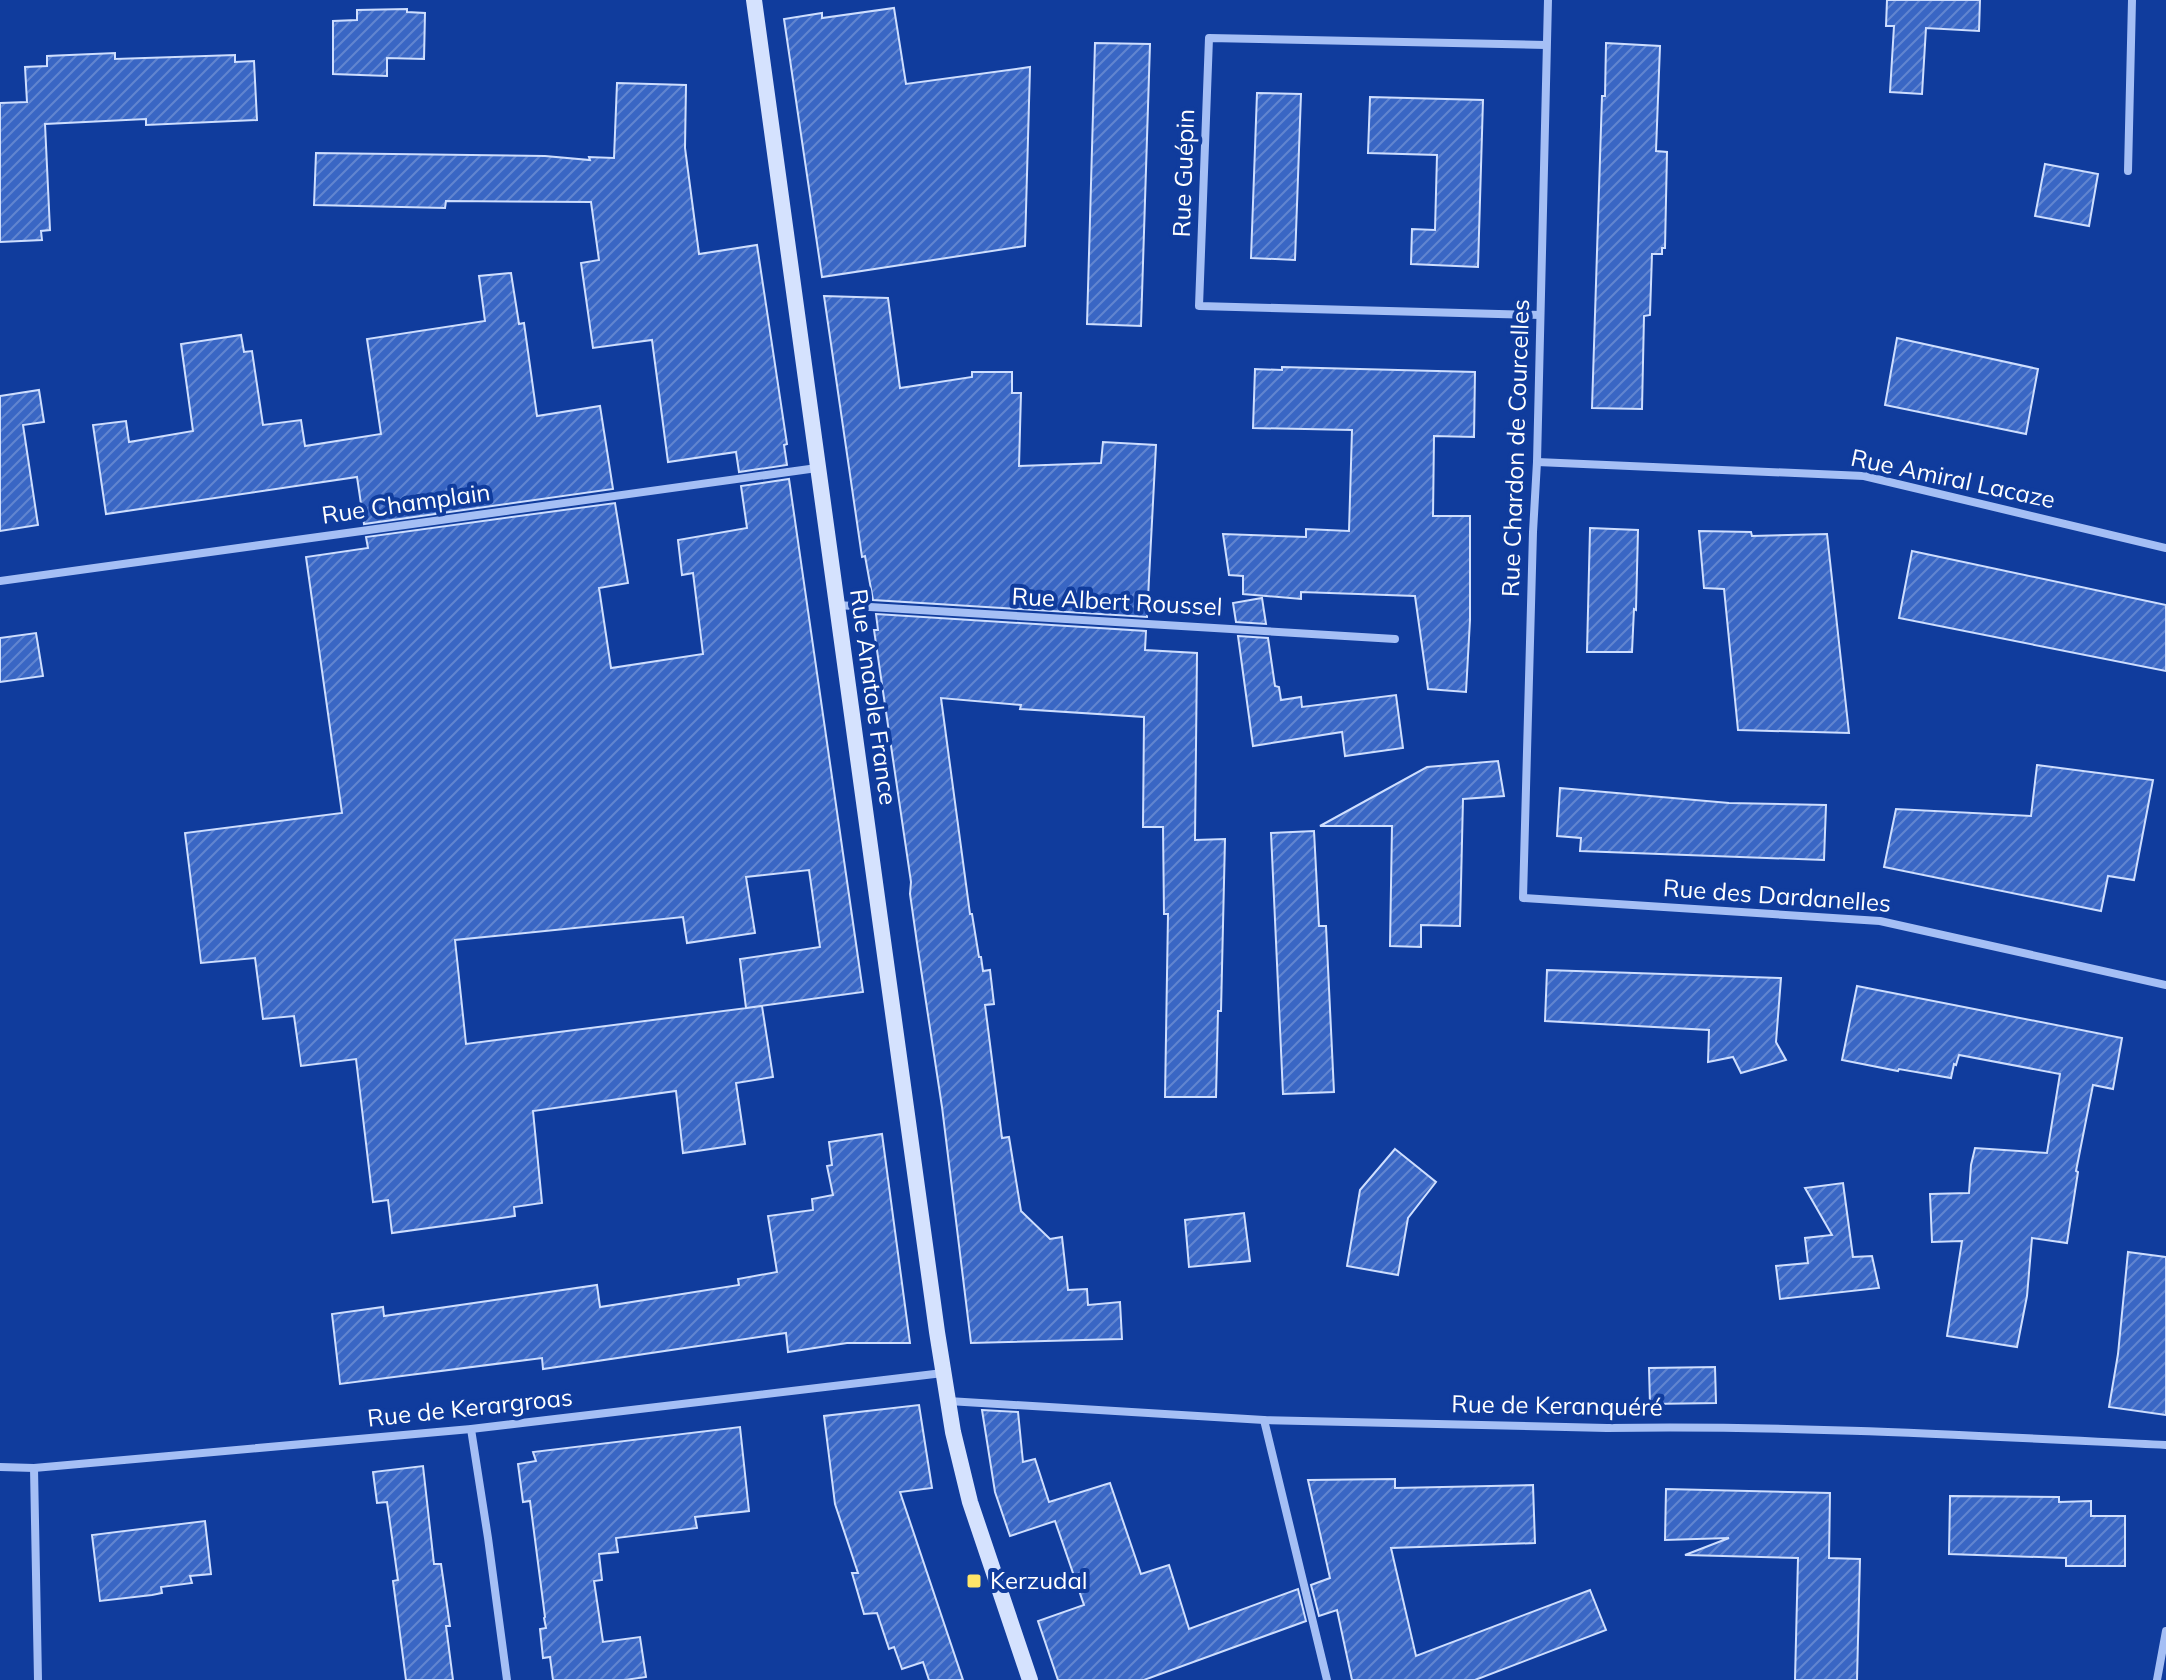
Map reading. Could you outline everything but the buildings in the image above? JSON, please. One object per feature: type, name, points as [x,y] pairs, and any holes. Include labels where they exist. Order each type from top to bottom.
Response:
[{"type":"main road","name":"Rue Anatole France","points":[[754,0],[953,1432],[970,1502],[1030,1680]]},
{"type":"street","name":"Rue Chardon de Courcelles","points":[[1523,898],[1548,0]]},
{"type":"street","points":[[2128,171],[2132,0]]},
{"type":"street","name":"Rue Guépin","points":[[1540,315],[1199,306],[1209,38],[1546,45]]},
{"type":"street","name":"Rue Amiral Lacaze","points":[[1537,462],[1864,476],[2166,548]]},
{"type":"street","name":"Rue Champlain","points":[[0,581],[818,468]]},
{"type":"street","name":"Rue Albert Roussel","points":[[836,605],[1395,639]]},
{"type":"street","name":"Rue des Dardanelles","points":[[1523,898],[1880,921],[2166,985]]},
{"type":"street","name":"Rue de Kerargroas","points":[[0,1467],[34,1468],[471,1429],[944,1373]]},
{"type":"street","name":"Rue de Keranquéré","points":[[948,1401],[1264,1420],[1860,1432],[2166,1445]]},
{"type":"street","points":[[1264,1420],[1327,1680]]},
{"type":"street","points":[[471,1429],[507,1680]]},
{"type":"street","points":[[34,1468],[38,1680]]},
{"type":"street","points":[[2157,1680],[2166,1631]]},
{"type":"place","name":"Kerzudal","points":[[974,1581]]}]
